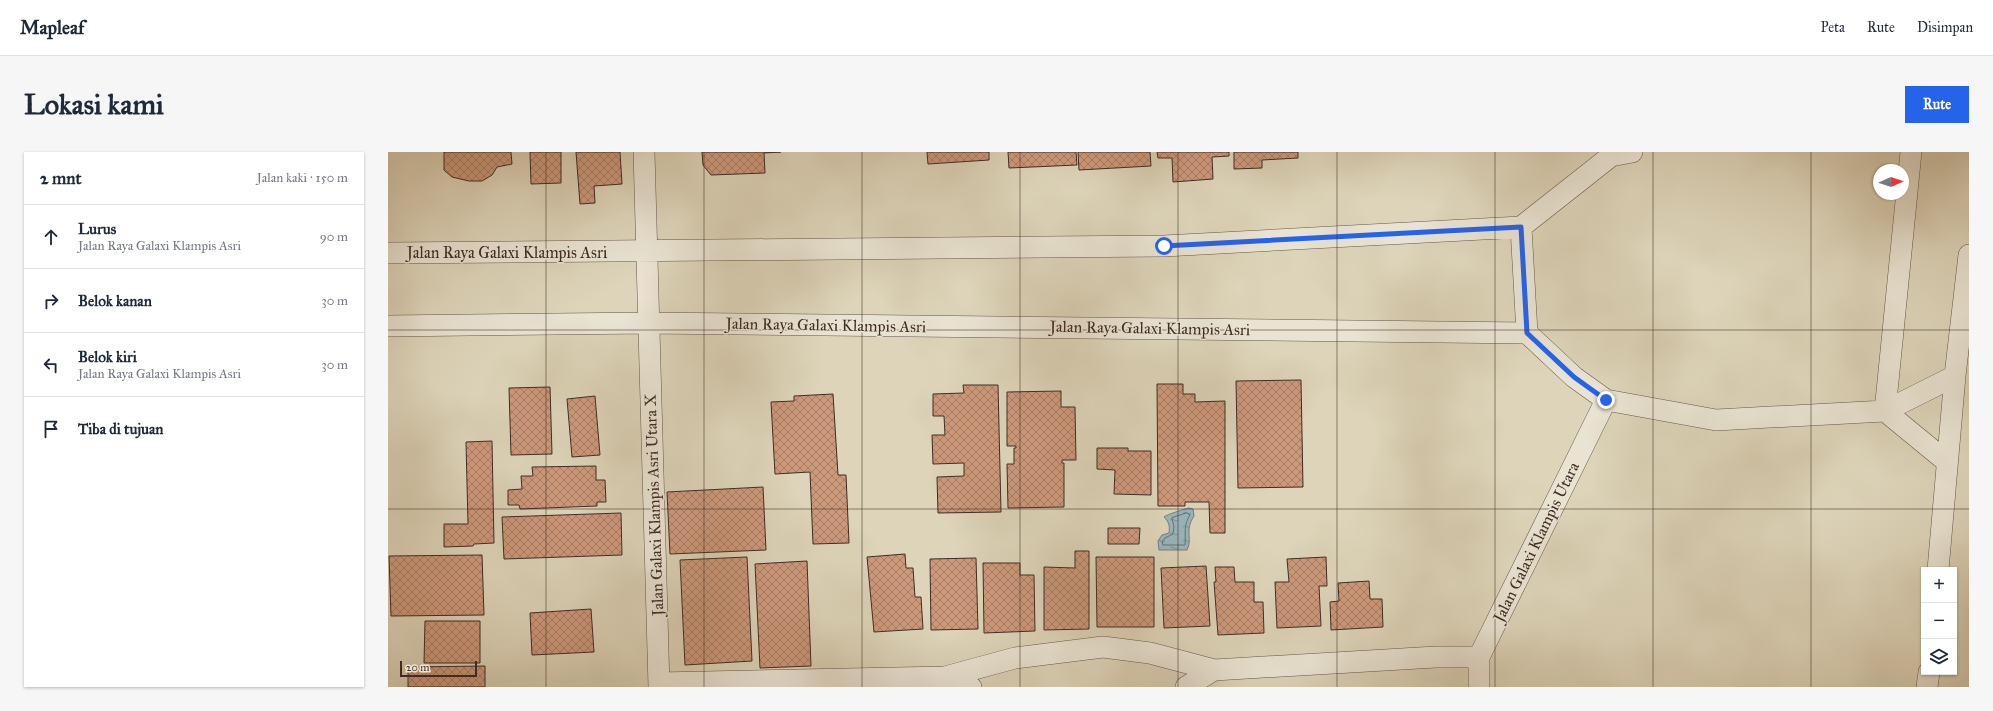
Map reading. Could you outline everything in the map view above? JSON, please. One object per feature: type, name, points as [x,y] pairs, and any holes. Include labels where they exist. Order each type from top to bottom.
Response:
[{"type":"street","name":"Jalan Galaxi Klampis Asri Utara X","points":[[644,152],[659,685]]},
{"type":"street","points":[[1632,152],[1610,154],[1521,227],[1527,333],[1574,377],[1606,400],[1716,420],[1885,411],[1955,376]]},
{"type":"street","points":[[1885,411],[1911,152]]},
{"type":"street","name":"Jalan Raya Galaxi Klampis Asri","points":[[388,253],[1164,246],[1521,227]]},
{"type":"street","points":[[1938,567],[1955,376],[1969,255]]},
{"type":"street","name":"Jalan Raya Galaxi Klampis Asri","points":[[388,326],[649,323],[1527,333]]},
{"type":"street","name":"Jalan Galaxi Klampis Utara","points":[[1479,687],[1479,657],[1606,400]]},
{"type":"street","points":[[1885,411],[1947,462]]},
{"type":"street","points":[[659,685],[945,677],[1015,658],[1103,647],[1150,653],[1214,670],[1436,657],[1479,657]]},
{"type":"street","points":[[1186,687],[1214,670]]},
{"type":"street","points":[[1927,687],[1929,675]]},
{"type":"street","points":[[945,677],[971,687]]},
{"type":"water","points":[[1189,508],[1193,509],[1194,516],[1189,530],[1189,546],[1187,550],[1159,550],[1158,541],[1162,535],[1169,533],[1169,524],[1164,517]]},
{"type":"building","points":[[444,152],[511,152],[512,164],[497,167],[492,175],[482,181],[469,181],[452,177],[444,170]]},
{"type":"building","points":[[530,152],[561,152],[561,183],[531,184]]},
{"type":"building","points":[[576,152],[620,152],[622,184],[594,186],[595,203],[580,204]]},
{"type":"building","points":[[702,152],[781,152],[764,153],[765,173],[711,175],[703,165]]},
{"type":"building","points":[[927,152],[989,152],[989,160],[928,164]]},
{"type":"building","points":[[1008,152],[1076,152],[1077,165],[1009,168]]},
{"type":"building","points":[[1078,152],[1150,152],[1151,166],[1079,170]]},
{"type":"building","points":[[1157,152],[1229,152],[1229,156],[1212,157],[1213,179],[1173,182],[1172,158],[1158,158]]},
{"type":"building","points":[[1234,152],[1298,152],[1298,158],[1262,160],[1262,168],[1234,169]]},
{"type":"building","points":[[1301,380],[1303,487],[1238,488],[1236,381]]},
{"type":"building","points":[[1157,384],[1183,384],[1183,394],[1195,394],[1195,402],[1225,401],[1225,533],[1210,533],[1209,502],[1185,502],[1185,506],[1158,506]]},
{"type":"building","points":[[963,385],[998,385],[1001,512],[938,513],[937,477],[964,476],[964,463],[933,464],[932,435],[945,435],[944,416],[933,416],[933,394],[964,393]]},
{"type":"building","points":[[550,387],[552,454],[511,455],[509,388]]},
{"type":"building","points":[[1061,391],[1061,407],[1075,407],[1076,460],[1062,460],[1062,463],[1064,463],[1064,507],[1008,508],[1007,464],[1014,464],[1014,448],[1016,448],[1016,446],[1007,446],[1007,392]]},
{"type":"building","points":[[833,394],[838,475],[846,475],[849,543],[813,544],[810,472],[775,474],[771,402],[794,401],[794,396]]},
{"type":"building","points":[[595,396],[600,455],[572,457],[567,399]]},
{"type":"building","points":[[492,441],[494,543],[474,544],[473,546],[444,547],[444,524],[468,524],[466,442]]},
{"type":"building","points":[[1097,448],[1128,448],[1128,451],[1151,451],[1151,495],[1114,494],[1115,470],[1097,469]]},
{"type":"building","points":[[596,466],[596,480],[605,480],[606,502],[597,502],[597,506],[520,509],[519,505],[508,505],[508,490],[522,489],[521,476],[533,476],[532,467]]},
{"type":"building","points":[[763,487],[766,550],[670,554],[667,492]]},
{"type":"building","points":[[621,513],[622,555],[504,559],[502,517]]},
{"type":"building","points":[[1108,528],[1140,528],[1139,544],[1108,544]]},
{"type":"building","points":[[1075,551],[1089,551],[1089,629],[1044,630],[1044,567],[1075,568]]},
{"type":"building","points":[[905,554],[906,568],[913,568],[915,597],[921,597],[923,629],[874,632],[867,557]]},
{"type":"building","points":[[482,555],[484,615],[391,616],[389,556]]},
{"type":"building","points":[[747,557],[752,661],[685,665],[680,560]]},
{"type":"building","points":[[1096,557],[1154,557],[1154,627],[1097,627]]},
{"type":"building","points":[[1326,557],[1327,586],[1319,586],[1321,626],[1277,628],[1275,582],[1289,582],[1287,559]]},
{"type":"building","points":[[976,558],[978,629],[931,630],[930,559]]},
{"type":"building","points":[[807,561],[811,666],[760,668],[755,564]]},
{"type":"building","points":[[983,563],[1020,563],[1020,575],[1034,575],[1035,631],[984,633]]},
{"type":"building","points":[[1206,566],[1210,626],[1164,628],[1161,568]]},
{"type":"building","points":[[1215,567],[1234,567],[1235,582],[1254,582],[1254,602],[1263,602],[1264,633],[1218,635],[1214,582],[1216,582]]},
{"type":"building","points":[[1369,581],[1370,599],[1382,599],[1383,627],[1331,630],[1330,602],[1339,601],[1338,583]]},
{"type":"building","points":[[591,609],[594,652],[532,655],[530,613]]},
{"type":"building","points":[[425,621],[480,621],[480,663],[424,663]]},
{"type":"building","points":[[485,666],[485,687],[408,687],[408,667]]},
{"type":"route","points":[[1164,246],[1521,227],[1527,333],[1574,377],[1606,400]]}]
